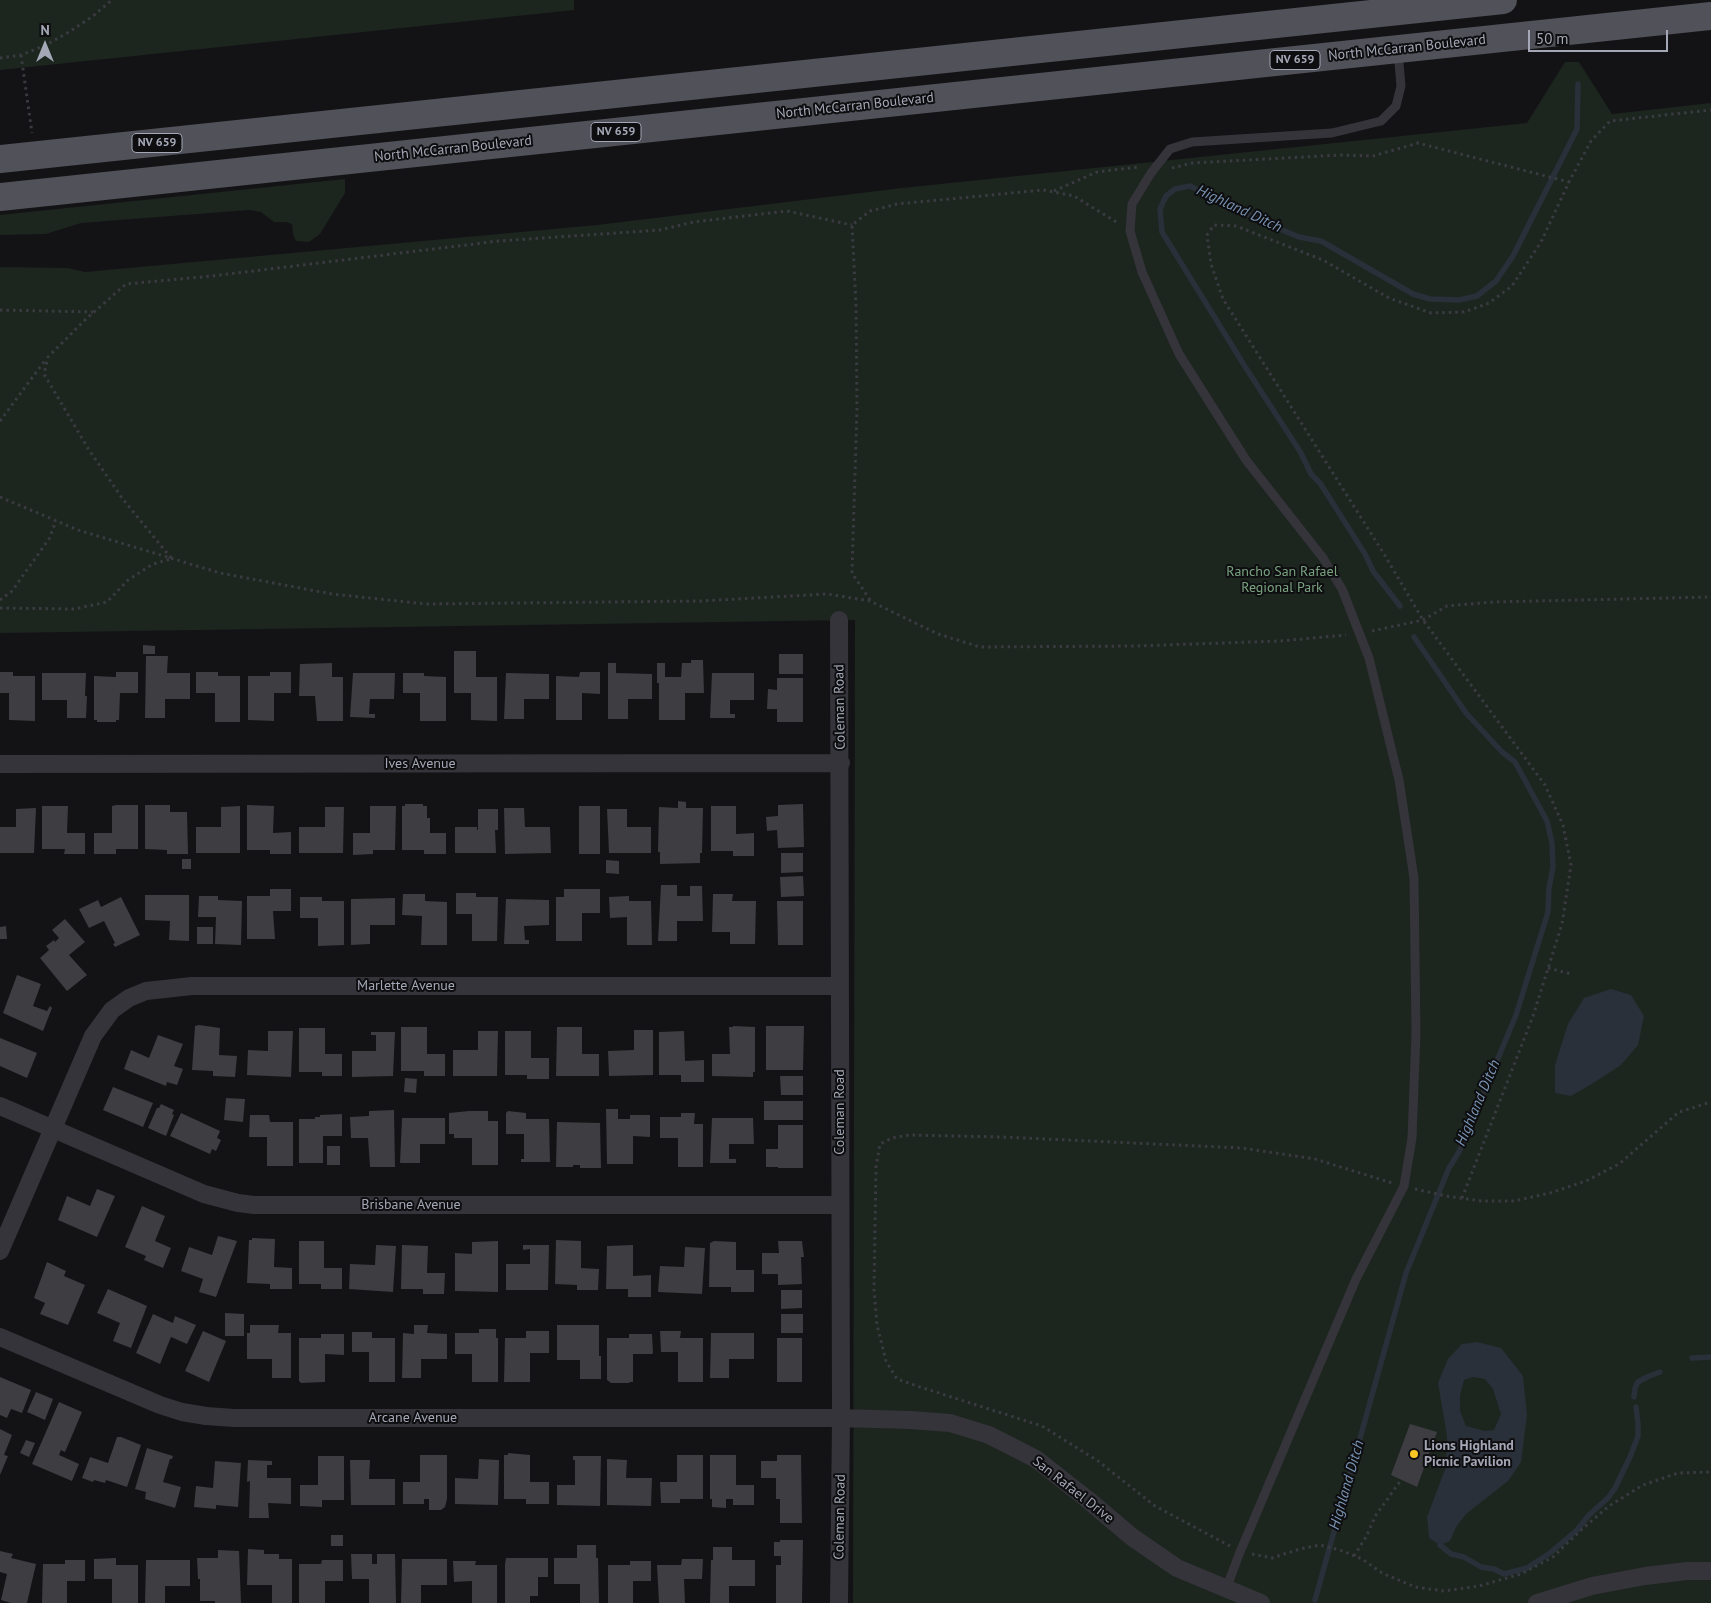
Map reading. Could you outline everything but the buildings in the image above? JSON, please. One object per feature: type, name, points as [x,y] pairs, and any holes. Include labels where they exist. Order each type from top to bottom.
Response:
[{"type":"main road","name":"NV 659","points":[[0,159],[1503,0]]},
{"type":"main road","points":[[1394,12],[1398,49]]},
{"type":"main road","name":"North McCarran Boulevard","points":[[0,197],[1711,16]]},
{"type":"main road","points":[[35,156],[39,193]]},
{"type":"street","name":"Coleman Road","points":[[839,620],[841,763],[841,1418],[839,1603]]},
{"type":"street","name":"Ives Avenue","points":[[0,764],[841,763]]},
{"type":"street","name":"Marlette Avenue","points":[[0,1251],[93,1036],[112,1010],[129,998],[146,991],[192,986],[840,986]]},
{"type":"street","name":"Brisbane Avenue","points":[[0,1106],[204,1194],[254,1205],[840,1205]]},
{"type":"street","name":"Arcane Avenue","points":[[0,1337],[160,1405],[182,1412],[206,1416],[234,1418],[841,1418]]},
{"type":"street","name":"San Rafael Drive","points":[[841,1418],[950,1423],[989,1435],[1036,1459],[1132,1537],[1177,1568],[1261,1603]]},
{"type":"street","points":[[1537,1603],[1592,1586],[1645,1576],[1687,1571],[1711,1572]]},
{"type":"lane","points":[[1226,1589],[1356,1279],[1404,1186],[1412,1138],[1416,1034],[1414,878],[1399,780],[1369,658],[1342,589],[1323,558],[1246,460],[1179,354],[1142,272],[1130,231],[1132,204],[1156,167],[1170,150],[1192,142],[1332,133],[1381,121],[1396,106],[1401,86],[1398,49]]},
{"type":"path","points":[[0,58],[21,55],[46,45],[93,16],[112,0]]},
{"type":"path","points":[[21,55],[35,156]]},
{"type":"path","points":[[1462,1198],[1533,1016],[1562,924],[1571,865],[1563,825],[1545,786],[1423,620],[1384,554],[1223,299],[1211,264],[1207,235],[1214,225],[1236,226],[1323,260],[1389,298],[1431,313],[1464,312],[1489,303],[1512,286],[1541,242],[1569,182],[1591,141],[1610,121],[1711,110]]},
{"type":"path","points":[[1054,192],[1097,172],[1144,167],[1170,168],[1192,163],[1341,155],[1373,156],[1418,143],[1569,182]]},
{"type":"path","points":[[852,225],[870,211],[897,204],[1043,190],[1074,196],[1130,231]]},
{"type":"path","points":[[0,421],[48,357],[126,284],[212,276],[499,241],[660,230],[694,222],[787,211],[852,225]]},
{"type":"path","points":[[852,225],[856,306],[856,416],[852,573],[870,601]]},
{"type":"path","points":[[0,310],[94,312]]},
{"type":"path","points":[[48,357],[44,374],[89,450],[122,498],[171,559]]},
{"type":"path","points":[[0,497],[78,530],[171,559],[220,573],[332,594],[426,604],[691,601],[827,594],[870,601],[938,634],[980,647],[1136,646],[1280,641],[1359,634],[1423,620],[1447,606],[1493,602],[1711,597]]},
{"type":"path","points":[[0,600],[12,591],[49,539],[56,521]]},
{"type":"path","points":[[0,608],[74,609],[107,602],[128,580],[153,564],[171,559]]},
{"type":"path","points":[[1548,968],[1571,974]]},
{"type":"path","points":[[1434,1194],[1481,1200],[1514,1200],[1550,1193],[1586,1181],[1619,1164],[1679,1112],[1711,1102]]},
{"type":"path","points":[[1404,1186],[1315,1159],[1242,1148],[1002,1137],[909,1135],[892,1138],[880,1144],[876,1168],[874,1290],[877,1325],[886,1361],[897,1379],[1042,1426],[1098,1460],[1155,1506],[1240,1552],[1272,1558],[1320,1545],[1354,1556],[1382,1574],[1415,1587],[1444,1591],[1479,1586],[1522,1574],[1553,1557],[1609,1506],[1642,1484],[1678,1473],[1711,1472]]},
{"type":"path","points":[[1354,1556],[1376,1516],[1401,1480]]},
{"type":"green space","points":[[0,0],[574,0],[574,10],[0,70]]},
{"type":"green space","name":"Rancho San Rafael Regional Park","points":[[1565,62],[1579,62],[1612,114],[1711,103],[1711,1603],[853,1603],[855,620],[0,633],[0,267],[68,268],[85,272],[597,225],[902,188],[1527,123]]},
{"type":"green space","points":[[345,179],[345,193],[320,234],[309,242],[296,241],[292,224],[274,222],[261,212],[249,210],[81,223],[46,234],[0,235],[0,215]]},
{"type":"shaded area","points":[[1611,989],[1631,995],[1644,1016],[1638,1045],[1621,1065],[1571,1096],[1555,1093],[1555,1065],[1568,1024],[1584,998]]},
{"type":"shaded area","points":[[1477,1342],[1501,1348],[1523,1376],[1527,1415],[1521,1462],[1508,1481],[1466,1514],[1456,1527],[1450,1541],[1440,1545],[1429,1538],[1427,1517],[1446,1467],[1447,1436],[1438,1383],[1448,1359],[1462,1344]],"holes":[[[1473,1377],[1485,1379],[1493,1389],[1501,1414],[1494,1430],[1485,1431],[1466,1426],[1460,1411],[1460,1395],[1464,1380]]]},
{"type":"waterway","name":"Highland Ditch","points":[[1400,606],[1373,571],[1365,554],[1320,483],[1311,474],[1301,453],[1162,232],[1160,209],[1166,196],[1175,189],[1190,186],[1268,224],[1299,237],[1321,241],[1413,294],[1430,299],[1459,300],[1477,296],[1496,281],[1513,256],[1577,129],[1578,84]]},
{"type":"waterway","name":"Highland Ditch","points":[[1315,1600],[1406,1273],[1449,1168],[1459,1152],[1516,1015],[1548,912],[1549,888],[1553,867],[1552,843],[1547,821],[1515,762],[1502,752],[1466,713],[1414,637]]},
{"type":"waterway","points":[[1692,1358],[1711,1357]]},
{"type":"waterway","points":[[1634,1397],[1638,1382],[1660,1372]]},
{"type":"waterway","points":[[1440,1545],[1451,1554],[1464,1557],[1481,1567],[1494,1569],[1504,1574],[1527,1568],[1550,1553],[1577,1530],[1589,1515],[1608,1498],[1615,1488],[1638,1436],[1636,1407]]},
{"type":"place","name":"Lions Highland Picnic Pavilion","points":[[1414,1454]]}]
